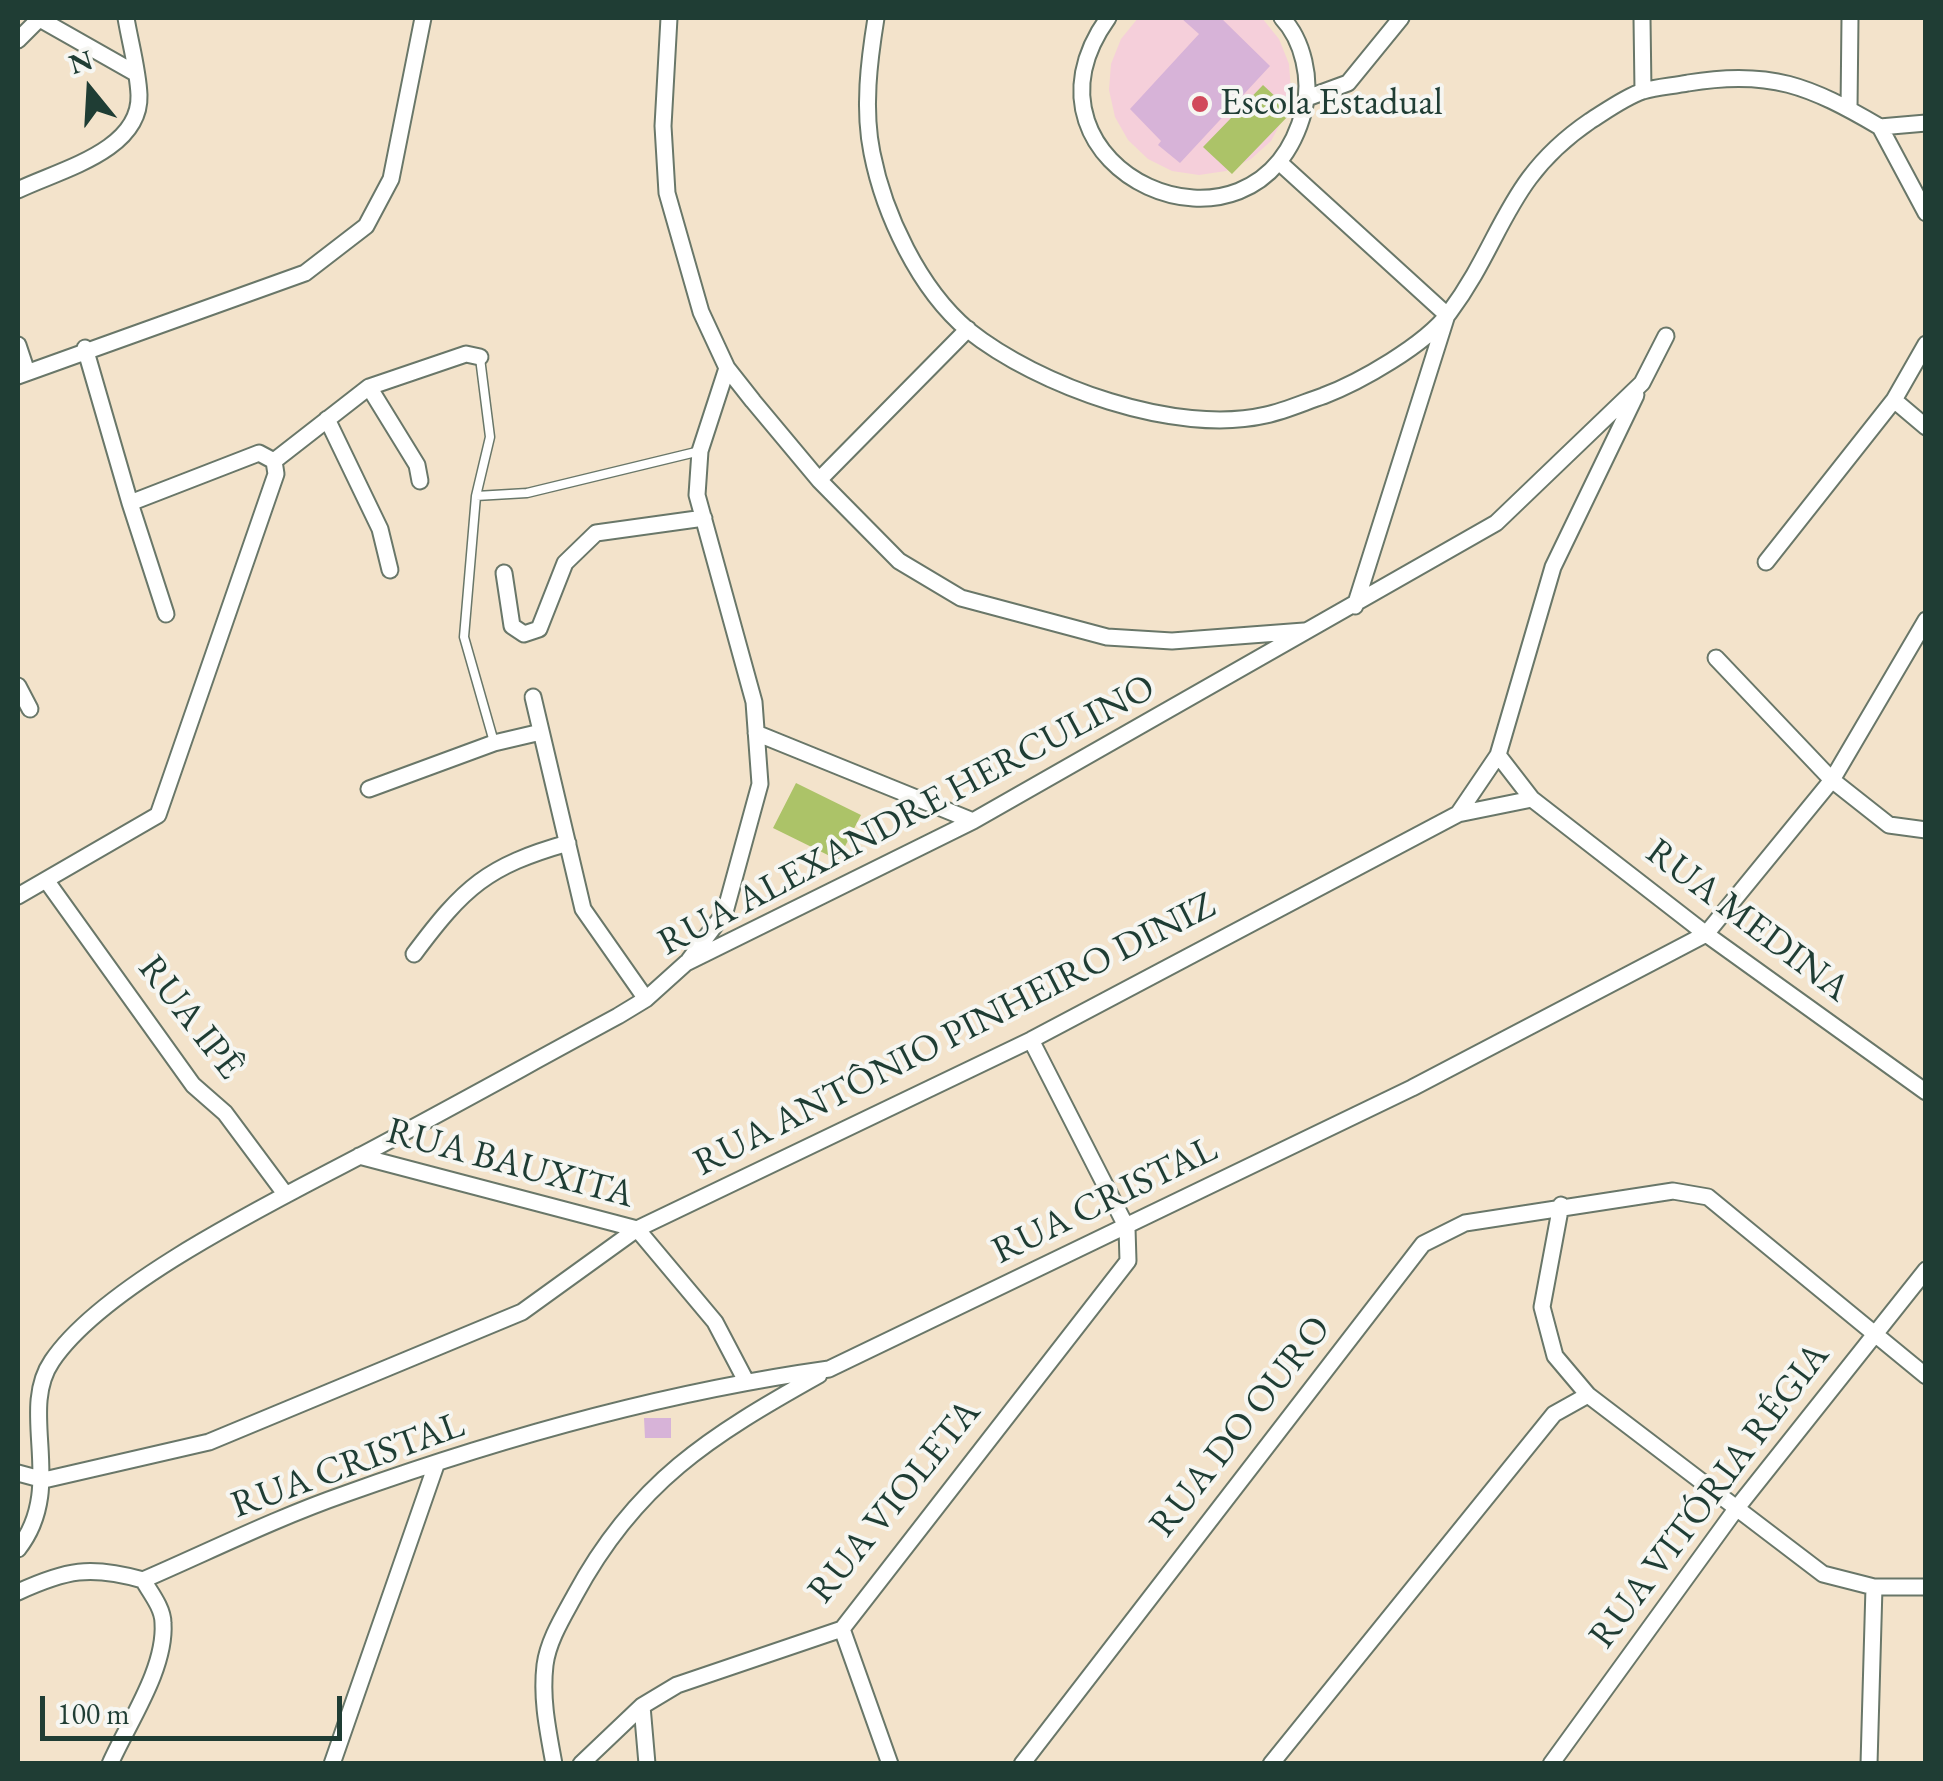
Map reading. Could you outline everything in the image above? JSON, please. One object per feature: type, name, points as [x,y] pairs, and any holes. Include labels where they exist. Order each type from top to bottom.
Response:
[{"type":"street","points":[[18,40],[39,18],[136,74]]},
{"type":"street","points":[[18,190],[114,144],[131,129],[140,98],[126,18]]},
{"type":"street","points":[[18,345],[22,373],[84,348],[306,274],[366,226],[392,179],[423,18]]},
{"type":"street","points":[[669,18],[663,126],[667,193],[701,312],[727,368],[819,480],[899,561],[961,598],[1107,637],[1172,641],[1310,630]]},
{"type":"street","points":[[876,18],[868,109],[871,151],[884,197],[925,280],[968,329],[1071,390],[1194,419],[1264,416],[1328,394],[1385,365],[1447,316]]},
{"type":"street","points":[[1108,18],[1095,36],[1084,66],[1082,99],[1090,130],[1106,158],[1130,180],[1176,197],[1224,196],[1254,183],[1279,162],[1298,132],[1308,98],[1304,60],[1282,18]]},
{"type":"street","points":[[1308,98],[1348,83],[1401,18]]},
{"type":"street","points":[[1642,18],[1643,91]]},
{"type":"street","points":[[1849,109],[1850,18]]},
{"type":"street","points":[[1354,606],[1447,316],[1523,182],[1561,141],[1643,91],[1715,79],[1766,77],[1849,109],[1880,127],[1926,213]]},
{"type":"street","points":[[1880,127],[1926,123]]},
{"type":"street","points":[[1279,162],[1447,316]]},
{"type":"street","points":[[819,480],[968,329]]},
{"type":"street","name":"RUA ALEXANDRE HERCULINO","points":[[18,1549],[29,1535],[44,1480],[40,1403],[48,1366],[74,1330],[140,1282],[286,1195],[646,998],[686,963],[973,822],[1496,524],[1642,382],[1666,336]]},
{"type":"street","points":[[1766,562],[1894,400],[1926,344]]},
{"type":"street","points":[[84,348],[166,614]]},
{"type":"street","points":[[274,460],[369,387],[466,354],[480,357]]},
{"type":"street","points":[[686,963],[725,912],[760,784],[754,702],[697,495],[700,451],[727,368]]},
{"type":"street","name":"RUA ANTÔNIO PINHEIRO DINIZ","points":[[44,1480],[208,1442],[522,1312],[637,1229],[1031,1040],[1458,814],[1498,756],[1553,567],[1642,382]]},
{"type":"street","points":[[369,387],[418,465],[420,481]]},
{"type":"street","points":[[1894,400],[1926,427]]},
{"type":"street","points":[[327,419],[380,528],[390,570]]},
{"type":"street","points":[[130,503],[259,454],[274,460]]},
{"type":"street","points":[[18,896],[158,815],[276,474],[274,460]]},
{"type":"street","points":[[504,572],[512,626],[524,634],[539,630],[565,563],[596,534],[704,518]]},
{"type":"street","name":"RUA CRISTAL","points":[[142,1580],[343,1494],[436,1465],[616,1411],[746,1381],[829,1369],[1412,1088],[1706,934],[1832,780],[1926,620]]},
{"type":"street","points":[[1716,658],[1832,780],[1890,824],[1926,830]]},
{"type":"street","points":[[18,686],[30,708]]},
{"type":"street","points":[[533,697],[583,910],[646,998]]},
{"type":"street","points":[[369,789],[494,743],[541,732]]},
{"type":"street","points":[[756,733],[973,822]]},
{"type":"street","name":"RUA MEDINA","points":[[1498,756],[1532,799],[1706,934],[1926,1092]]},
{"type":"street","points":[[1458,814],[1532,799]]},
{"type":"street","points":[[414,954],[454,901],[512,858],[568,843]]},
{"type":"street","name":"RUA IPÊ","points":[[46,880],[193,1085],[225,1113],[286,1195]]},
{"type":"street","points":[[1031,1040],[1127,1228]]},
{"type":"street","name":"RUA BAUXITA","points":[[360,1156],[637,1229],[716,1322],[746,1381]]},
{"type":"street","name":"RUA DO OURO","points":[[1022,1764],[1423,1244],[1465,1223],[1561,1205],[1673,1191],[1708,1198],[1926,1376]]},
{"type":"street","points":[[1561,1205],[1542,1307],[1555,1356],[1588,1395],[1822,1574],[1874,1587],[1926,1586]]},
{"type":"street","name":"RUA VIOLETA","points":[[581,1764],[642,1706],[677,1685],[842,1628],[1128,1262],[1127,1228]]},
{"type":"street","name":"RUA VITÓRIA RÉGIA","points":[[1551,1764],[1736,1509],[1926,1270]]},
{"type":"street","points":[[554,1764],[544,1703],[546,1662],[559,1625],[598,1552],[655,1483],[740,1420],[829,1369]]},
{"type":"street","points":[[1271,1764],[1554,1414],[1588,1395]]},
{"type":"street","points":[[332,1764],[436,1465]]},
{"type":"street","points":[[18,1473],[44,1480]]},
{"type":"street","points":[[18,1592],[60,1572],[106,1569],[142,1580],[164,1622],[155,1665],[110,1764]]},
{"type":"street","points":[[1868,1764],[1874,1587]]},
{"type":"street","points":[[842,1628],[890,1764]]},
{"type":"street","points":[[642,1706],[647,1764]]},
{"type":"lane","points":[[480,357],[490,437],[476,496],[464,638],[494,743]]},
{"type":"lane","points":[[476,496],[527,493],[700,451]]},
{"type":"shaded area","name":"Escola Estadual","points":[[1138,18],[1262,18],[1279,39],[1289,64],[1291,91],[1284,117],[1271,141],[1251,159],[1226,171],[1199,175],[1172,171],[1148,159],[1128,140],[1115,117],[1109,90],[1111,64],[1121,39]]},
{"type":"green space","points":[[1263,85],[1292,112],[1232,174],[1203,147]]},
{"type":"green space","points":[[796,783],[861,815],[838,860],[773,828]]},
{"type":"building","points":[[1181,18],[1221,18],[1270,66],[1180,163],[1158,145],[1161,141],[1130,109],[1199,34]]},
{"type":"building","points":[[644,1418],[671,1418],[671,1438],[645,1438]]},
{"type":"place","name":"Escola Estadual","points":[[1200,104]]}]
